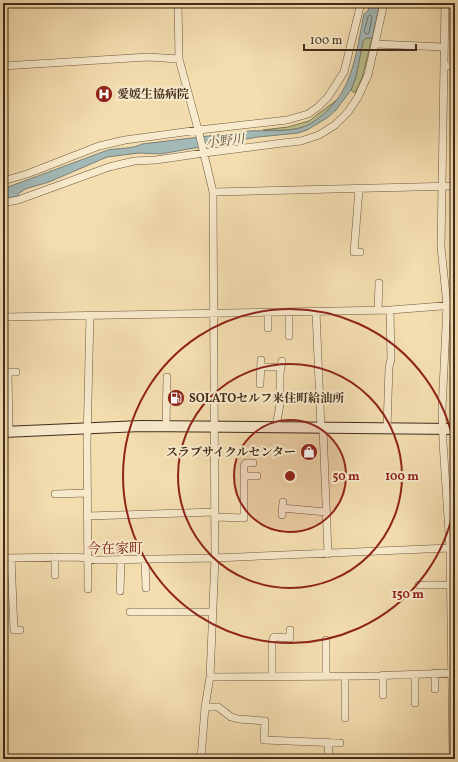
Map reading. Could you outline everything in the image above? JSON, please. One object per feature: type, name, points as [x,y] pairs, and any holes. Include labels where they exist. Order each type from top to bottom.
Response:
[{"type":"street","points":[[178,3],[179,59],[199,131],[213,192],[215,558],[210,678],[205,707],[201,759]]},
{"type":"street","points":[[3,181],[27,174],[99,146],[125,140],[287,120],[308,114],[328,97],[344,72],[361,3]]},
{"type":"street","points":[[3,203],[18,200],[109,167],[134,161],[169,158],[203,151],[301,141],[319,135],[335,125],[348,112],[358,98],[368,75],[384,3]]},
{"type":"street","points":[[445,3],[441,247],[447,305],[442,410],[450,548],[453,673],[453,759]]},
{"type":"street","points":[[375,44],[444,47]]},
{"type":"street","points":[[3,66],[148,56],[179,59]]},
{"type":"street","points":[[444,66],[455,66]]},
{"type":"street","points":[[213,192],[455,186]]},
{"type":"street","points":[[359,189],[354,252],[360,252]]},
{"type":"street","points":[[378,310],[379,283]]},
{"type":"street","points":[[3,317],[316,312],[390,310],[455,305]]},
{"type":"street","points":[[387,428],[389,367],[391,359],[390,310]]},
{"type":"street","points":[[289,312],[289,336]]},
{"type":"street","points":[[316,312],[328,554]]},
{"type":"street","points":[[268,313],[268,328]]},
{"type":"street","points":[[88,589],[87,428],[90,315]]},
{"type":"street","points":[[260,384],[261,363],[282,364],[280,404],[276,427]]},
{"type":"street","points":[[9,372],[6,432],[166,426],[455,429]]},
{"type":"street","points":[[166,426],[167,377]]},
{"type":"street","points":[[88,516],[215,515],[244,518],[244,466],[246,463],[253,462]]},
{"type":"street","points":[[244,476],[258,476]]},
{"type":"street","points":[[55,494],[88,493]]},
{"type":"street","points":[[282,508],[326,512]]},
{"type":"street","points":[[3,558],[77,557],[97,560],[121,560],[215,558],[450,548]]},
{"type":"street","points":[[55,574],[56,557]]},
{"type":"street","points":[[11,558],[14,630],[20,630]]},
{"type":"street","points":[[145,559],[146,588]]},
{"type":"street","points":[[120,591],[121,560]]},
{"type":"street","points":[[419,585],[450,585]]},
{"type":"street","points":[[130,612],[148,609],[212,612]]},
{"type":"street","points":[[272,677],[272,642],[274,638],[290,638],[290,630]]},
{"type":"street","points":[[326,640],[326,676]]},
{"type":"street","points":[[435,673],[435,688]]},
{"type":"street","points":[[210,678],[453,673]]},
{"type":"street","points":[[415,674],[415,703]]},
{"type":"street","points":[[382,675],[383,695]]},
{"type":"street","points":[[345,676],[345,718]]},
{"type":"street","points":[[205,707],[218,707],[231,717],[238,719],[265,721],[264,740],[340,743]]},
{"type":"street","points":[[328,742],[329,759]]},
{"type":"green space","points":[[366,38],[372,38],[362,78],[355,93],[351,90],[356,77],[363,41]]},
{"type":"green space","points":[[338,99],[324,114],[314,122],[302,128],[291,130],[263,130],[288,127],[309,121]]},
{"type":"water","name":"小野川","points":[[370,3],[380,3],[372,38],[366,38],[363,41],[356,77],[351,90],[336,110],[327,118],[307,130],[298,133],[258,137],[160,154],[139,153],[107,157],[49,182],[25,189],[18,194],[18,196],[3,200],[3,190],[8,187],[108,150],[130,148],[142,144],[250,131],[297,129],[310,124],[332,106],[346,84],[356,54],[364,14],[368,11]]},
{"type":"place","name":"愛媛生協病院","points":[[104,94]]},
{"type":"place","name":"SOLATOセルフ来住町給油所","points":[[176,398]]},
{"type":"place","name":"スラブサイクルセンター","points":[[309,452]]},
{"type":"district","name":"今在家町","points":[[115,548]]}]
